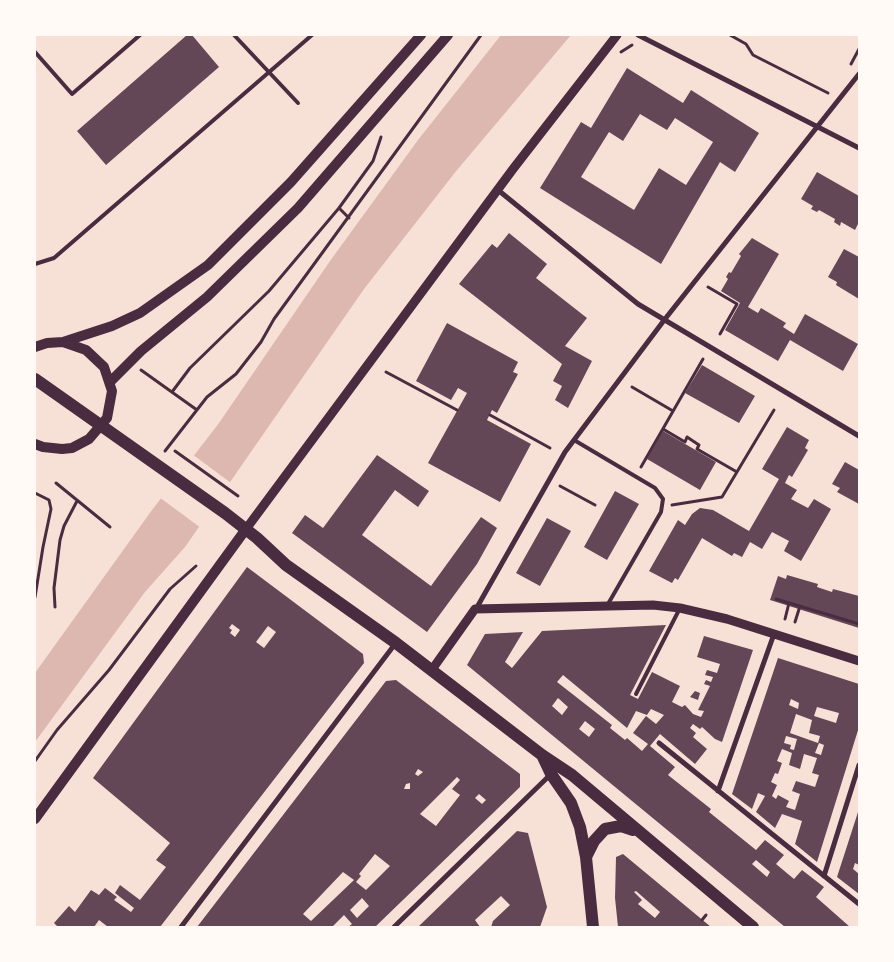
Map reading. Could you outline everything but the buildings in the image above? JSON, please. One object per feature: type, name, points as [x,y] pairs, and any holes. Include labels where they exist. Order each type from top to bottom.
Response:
[{"type":"main road","points":[[35,348],[47,343],[63,342],[103,329],[140,313],[167,296],[208,265],[291,182],[421,35]]},
{"type":"main road","points":[[110,382],[141,351],[207,296],[298,208],[448,35]]},
{"type":"main road","points":[[35,444],[53,449],[72,448],[89,439],[103,426],[112,400],[110,382],[104,367],[93,355],[79,346],[63,342]]},
{"type":"main road","points":[[35,379],[225,513],[286,565],[396,644],[542,755],[572,775],[753,927]]},
{"type":"main road","points":[[35,819],[246,529]]},
{"type":"main road","points":[[542,755],[550,774],[573,808],[586,857],[593,927]]},
{"type":"main road","points":[[586,857],[594,841],[610,827],[621,826],[642,834]]},
{"type":"street","points":[[246,529],[498,190],[617,35]]},
{"type":"street","points":[[638,35],[859,148]]},
{"type":"street","points":[[432,671],[475,610],[526,517],[574,440],[665,319],[859,74]]},
{"type":"street","points":[[498,190],[638,304],[859,436]]},
{"type":"street","points":[[475,610],[653,605],[680,608],[704,612],[859,661]]},
{"type":"street","points":[[718,791],[774,634]]},
{"type":"street","points":[[181,927],[396,644]]},
{"type":"street","points":[[659,743],[859,904]]},
{"type":"street","points":[[824,876],[859,764]]},
{"type":"street","points":[[394,927],[550,774]]},
{"type":"lane","points":[[35,52],[72,94],[140,35]]},
{"type":"lane","points":[[234,35],[298,103]]},
{"type":"lane","points":[[35,264],[54,258],[312,35]]},
{"type":"lane","points":[[574,440],[636,476],[660,494],[663,506],[607,607]]},
{"type":"lane","points":[[636,694],[680,608]]},
{"type":"path","points":[[165,451],[207,397],[236,374],[481,35]]},
{"type":"path","points":[[730,35],[746,44],[753,55],[828,93]]},
{"type":"path","points":[[851,64],[859,48]]},
{"type":"path","points":[[172,392],[190,368],[269,291],[339,208],[373,161],[381,137]]},
{"type":"path","points":[[339,208],[349,218]]},
{"type":"path","points":[[708,287],[736,304],[720,334]]},
{"type":"path","points":[[636,476],[703,360]]},
{"type":"path","points":[[138,368],[197,410]]},
{"type":"path","points":[[386,372],[457,410]]},
{"type":"path","points":[[632,387],[673,411]]},
{"type":"path","points":[[663,506],[722,498],[774,410]]},
{"type":"path","points":[[490,415],[550,448]]},
{"type":"path","points":[[663,429],[684,442],[687,437],[700,445],[697,449],[737,472]]},
{"type":"path","points":[[175,451],[238,496]]},
{"type":"path","points":[[56,483],[110,527]]},
{"type":"path","points":[[560,486],[595,506]]},
{"type":"path","points":[[35,493],[50,501],[51,514],[43,546],[35,597]]},
{"type":"path","points":[[55,607],[54,588],[60,540],[64,526],[77,501]]},
{"type":"path","points":[[35,761],[58,730],[109,670],[170,589],[196,566]]},
{"type":"path","points":[[776,599],[859,624]]},
{"type":"path","points":[[785,619],[789,603]]},
{"type":"path","points":[[795,622],[800,606]]},
{"type":"path","points":[[702,920],[706,915]]},
{"type":"shaded area","points":[[501,35],[571,35],[457,170],[364,289],[185,547],[145,592],[35,742],[35,673],[152,510],[219,423],[330,261],[418,140]]},
{"type":"pier","points":[[192,454],[231,483],[201,528],[159,497]]}]
